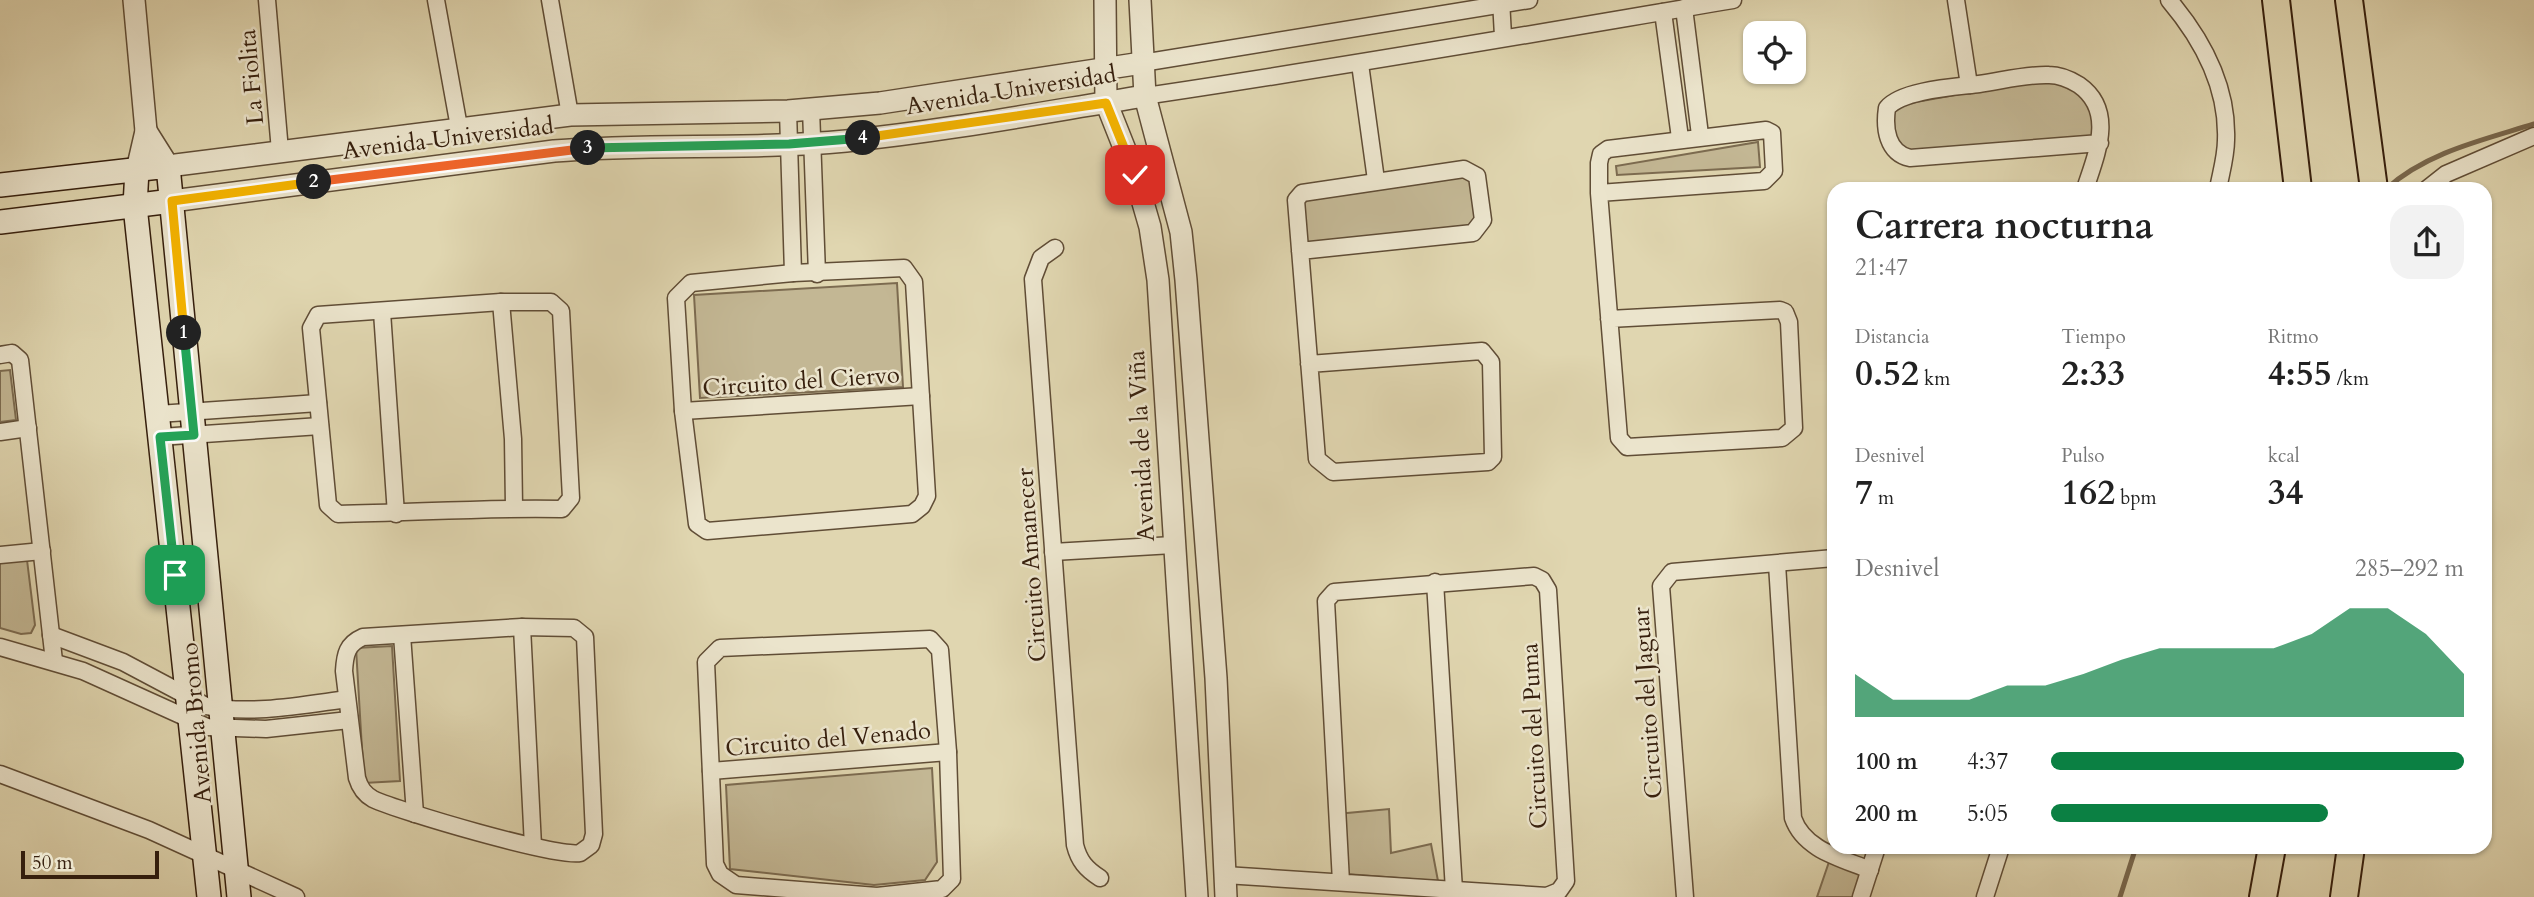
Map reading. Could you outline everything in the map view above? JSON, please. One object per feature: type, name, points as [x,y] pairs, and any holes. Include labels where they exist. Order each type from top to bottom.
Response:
[{"type":"main road","points":[[2276,0],[2297,182]]},
{"type":"main road","points":[[2349,0],[2373,182]]},
{"type":"main road","name":"Avenida Universidad","points":[[0,186],[167,166]]},
{"type":"main road","name":"Avenida Bromo","points":[[167,166],[239,897]]},
{"type":"main road","name":"Avenida Bromo","points":[[137,170],[135,206],[209,897]]},
{"type":"main road","name":"Avenida Universidad","points":[[0,222],[172,201]]},
{"type":"main road","points":[[2263,897],[2271,854]]},
{"type":"main road","points":[[2344,897],[2350,854]]},
{"type":"street","name":"Avenida Bromo","points":[[134,0],[146,131],[137,170]]},
{"type":"street","name":"La Fiolita","points":[[267,0],[280,151]]},
{"type":"street","points":[[436,0],[459,127]]},
{"type":"street","points":[[550,0],[570,115]]},
{"type":"street","name":"Avenida de la Viña","points":[[1105,0],[1106,103],[1135,175],[1150,227],[1158,280],[1197,897]]},
{"type":"street","points":[[1140,0],[1145,96],[1181,232],[1216,678],[1226,897]]},
{"type":"street","name":"Avenida Universidad","points":[[167,166],[570,115],[788,111],[961,92],[1501,2],[1528,0]]},
{"type":"street","name":"Avenida Universidad","points":[[172,201],[554,150],[615,146],[812,143],[967,125],[1360,64],[1503,36],[1733,0]]},
{"type":"street","points":[[1956,0],[1969,85]]},
{"type":"street","points":[[2169,0],[2190,25],[2211,64],[2222,98],[2226,140],[2219,182]]},
{"type":"street","points":[[1501,2],[1503,36]]},
{"type":"street","points":[[1684,8],[1700,135]]},
{"type":"street","points":[[1663,12],[1680,138]]},
{"type":"street","points":[[1360,64],[1376,180]]},
{"type":"street","points":[[2087,182],[2100,143],[2100,113],[2089,92],[2072,81],[2049,75],[1969,85],[1916,94],[1892,101],[1886,108],[1885,121],[1896,152],[1910,158],[2100,143]]},
{"type":"street","points":[[811,109],[817,274]]},
{"type":"street","points":[[788,111],[793,273]]},
{"type":"street","points":[[1599,192],[1764,181],[1774,172],[1773,138],[1766,130],[1700,135],[1608,149],[1601,154],[1599,163],[1599,192],[1609,318],[1621,444],[1627,447],[1782,438],[1794,428],[1789,323],[1785,312],[1780,310],[1609,318]]},
{"type":"street","name":"Avenida Bromo","points":[[146,131],[167,166]]},
{"type":"street","points":[[2436,182],[2446,174],[2534,136]]},
{"type":"street","points":[[1300,251],[1473,233],[1483,220],[1477,176],[1471,170],[1376,180],[1298,195],[1300,251],[1309,364],[1317,459],[1328,470],[1488,462],[1493,457],[1491,362],[1482,351],[1309,364]]},
{"type":"street","name":"Circuito Amanecer","points":[[1055,248],[1041,258],[1033,279],[1075,845],[1079,858],[1100,878]]},
{"type":"street","name":"Circuito del Ciervo","points":[[904,268],[910,274],[914,282],[926,496],[912,514],[707,531],[697,524],[693,514],[676,298],[682,289],[691,283],[793,273],[904,268]]},
{"type":"street","points":[[501,302],[513,439],[514,508]]},
{"type":"street","points":[[501,302],[551,302],[561,312],[571,498],[562,509],[514,508],[396,514],[338,514],[332,510],[328,505],[320,426],[311,328],[313,320],[318,316],[501,302]]},
{"type":"street","points":[[382,312],[396,514]]},
{"type":"street","points":[[0,355],[12,353],[20,360],[54,661]]},
{"type":"street","name":"Circuito del Ciervo","points":[[683,411],[921,396]]},
{"type":"street","points":[[158,414],[318,403]]},
{"type":"street","points":[[160,437],[320,426]]},
{"type":"street","points":[[0,432],[28,428]]},
{"type":"street","points":[[1169,458],[1199,457]]},
{"type":"street","points":[[1053,552],[1173,545]]},
{"type":"street","points":[[0,555],[41,551]]},
{"type":"street","name":"Circuito del Jaguar","points":[[1685,897],[1661,586],[1672,572],[1827,559]]},
{"type":"street","points":[[1777,564],[1793,818],[1798,834],[1809,844],[1827,852]]},
{"type":"street","name":"Circuito del Puma","points":[[1225,874],[1454,890],[1547,896],[1559,891],[1566,881],[1548,590],[1542,580],[1534,576],[1435,582],[1334,592],[1326,601],[1341,882]]},
{"type":"street","points":[[1435,582],[1454,890]]},
{"type":"street","points":[[522,627],[533,846]]},
{"type":"street","points":[[522,627],[574,628],[585,637],[594,834],[587,850],[573,855],[415,814],[374,800],[360,787],[349,720],[346,653],[353,642],[363,637],[402,635],[522,627]]},
{"type":"street","points":[[51,635],[123,662],[223,719],[349,720]]},
{"type":"street","points":[[402,635],[415,814]]},
{"type":"street","name":"Circuito del Venado","points":[[930,639],[940,650],[948,752],[952,879],[942,889],[877,897],[736,885],[726,880],[715,864],[706,662],[720,648],[930,639]]},
{"type":"street","points":[[0,647],[54,661],[119,685],[190,722],[347,699]]},
{"type":"street","points":[[1183,681],[1216,678]]},
{"type":"street","name":"Circuito del Venado","points":[[712,771],[948,752]]},
{"type":"street","points":[[0,774],[99,810],[296,897]]},
{"type":"street","points":[[1832,854],[1870,870]]},
{"type":"street","points":[[1861,897],[1875,854]]},
{"type":"street","points":[[1985,897],[1999,854]]},
{"type":"shaded area","points":[[2049,78],[2081,92],[2092,104],[2096,124],[2095,139],[1909,156],[1897,149],[1887,122],[1894,106]]},
{"type":"shaded area","points":[[1758,142],[1760,167],[1617,175],[1616,166]]},
{"type":"shaded area","points":[[1466,175],[1474,180],[1479,221],[1471,231],[1302,246],[1303,196]]},
{"type":"shaded area","points":[[897,283],[903,387],[700,398],[694,295]]},
{"type":"shaded area","points":[[10,370],[16,420],[0,422],[0,371]]},
{"type":"shaded area","points":[[27,560],[35,625],[31,633],[21,634],[0,628],[0,563]]},
{"type":"shaded area","points":[[392,646],[400,781],[364,783],[356,648]]},
{"type":"shaded area","points":[[932,768],[937,862],[925,880],[874,885],[730,869],[726,785]]},
{"type":"shaded area","points":[[1389,809],[1391,853],[1431,844],[1438,881],[1346,874],[1337,814]]},
{"type":"shaded area","points":[[1830,859],[1865,871],[1857,897],[1817,897]]},
{"type":"waterway","points":[[2395,182],[2437,156],[2534,124]]},
{"type":"waterway","points":[[2120,897],[2134,854]]},
{"type":"route","points":[[175,575],[160,437],[194,435],[172,201],[554,150],[615,146],[845,141],[1106,103],[1135,175]]}]
